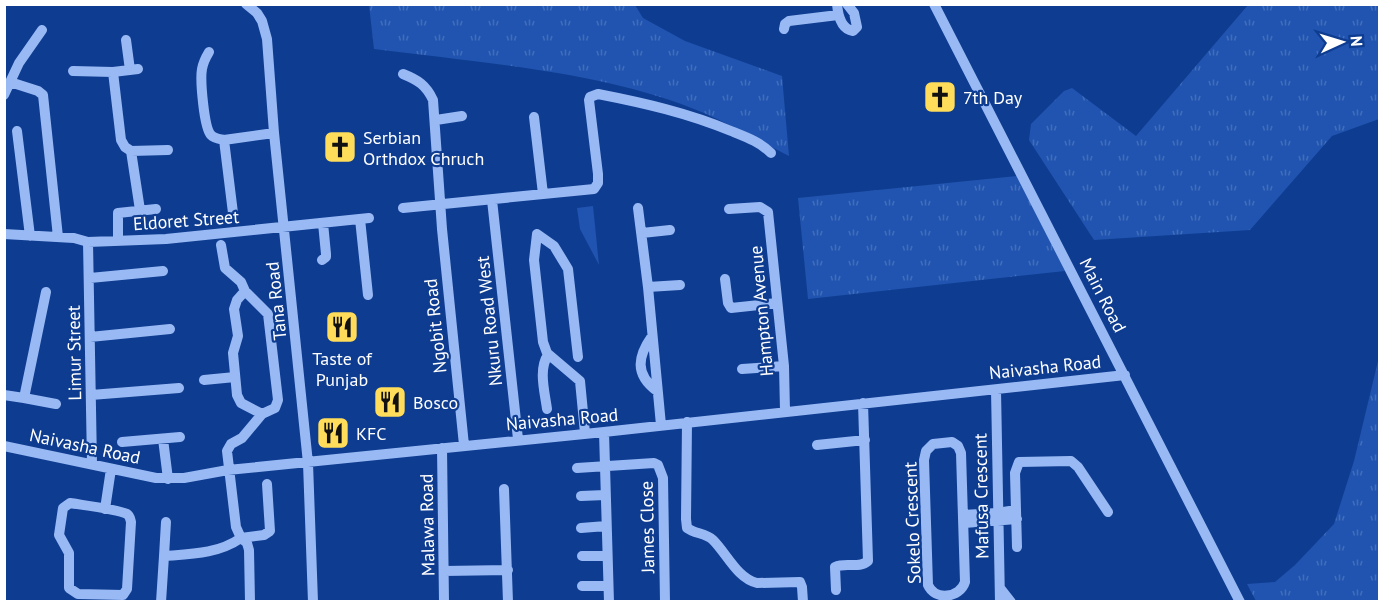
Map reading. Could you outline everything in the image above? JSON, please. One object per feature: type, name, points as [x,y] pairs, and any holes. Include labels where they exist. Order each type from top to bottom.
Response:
[{"type":"street","name":"Tana Road","points":[[246,4],[257,13],[265,29],[308,463],[313,602]]},
{"type":"street","points":[[784,29],[785,24],[789,21],[838,10],[849,31],[856,29],[856,19],[847,4]]},
{"type":"street","name":"Main Road","points":[[934,4],[1240,602]]},
{"type":"street","points":[[4,95],[19,63],[42,30]]},
{"type":"street","points":[[73,71],[113,72],[134,69],[126,40]]},
{"type":"street","points":[[209,52],[203,64],[201,78],[206,124],[212,136],[224,140],[274,134]]},
{"type":"street","points":[[113,72],[121,140],[131,152],[140,210]]},
{"type":"street","name":"Ngobit Road","points":[[403,74],[419,81],[427,88],[433,100],[464,445]]},
{"type":"street","points":[[10,82],[38,91],[43,95],[58,237]]},
{"type":"street","points":[[403,208],[587,190],[596,187],[598,174],[589,104],[590,98],[595,94],[660,106],[729,130],[757,142],[771,153]]},
{"type":"street","points":[[436,120],[462,116]]},
{"type":"street","points":[[534,117],[543,194]]},
{"type":"street","points":[[17,131],[30,236]]},
{"type":"street","points":[[224,140],[233,213]]},
{"type":"street","points":[[131,152],[168,150]]},
{"type":"street","name":"Nkuru Road West","points":[[492,200],[519,439]]},
{"type":"street","name":"Hampton Avenue","points":[[729,209],[760,207],[766,209],[768,216],[784,366],[785,411]]},
{"type":"street","points":[[638,208],[652,336],[642,350],[641,358],[645,380],[657,391],[661,425]]},
{"type":"street","points":[[118,241],[118,213],[156,209]]},
{"type":"street","name":"Eldoret Street","points":[[4,234],[58,237],[88,242],[192,238],[364,218],[368,295]]},
{"type":"street","points":[[322,260],[326,256],[323,223]]},
{"type":"street","points":[[642,233],[670,230]]},
{"type":"street","points":[[578,357],[568,269],[554,246],[537,234],[534,268],[543,342],[548,355],[580,381],[585,433]]},
{"type":"street","name":"Limur Street","points":[[88,242],[92,464]]},
{"type":"street","points":[[221,245],[225,268],[241,282],[245,291],[264,309],[269,318],[278,400],[275,408],[262,414],[242,438],[230,446],[227,451],[236,527],[249,550],[250,602]]},
{"type":"street","points":[[90,278],[163,271]]},
{"type":"street","points":[[724,279],[731,308],[777,303]]},
{"type":"street","points":[[648,287],[680,285]]},
{"type":"street","points":[[245,291],[235,303],[234,309],[238,333],[233,353],[237,395],[239,401],[262,414]]},
{"type":"street","points":[[24,398],[46,292]]},
{"type":"street","points":[[90,337],[170,329]]},
{"type":"street","points":[[547,409],[543,371],[548,355]]},
{"type":"street","points":[[742,369],[784,366]]},
{"type":"street","name":"Naivasha Road","points":[[4,446],[111,469],[168,479],[184,478],[228,470],[1125,375]]},
{"type":"street","points":[[204,380],[235,377]]},
{"type":"street","points":[[91,395],[179,388]]},
{"type":"street","name":"Mafusa Crescent","points":[[996,390],[1000,602]]},
{"type":"street","points":[[4,395],[56,404]]},
{"type":"street","points":[[836,590],[836,567],[864,564],[868,561],[863,403]]},
{"type":"street","points":[[687,422],[687,528],[711,538],[750,581],[757,583],[800,582],[803,602]]},
{"type":"street","points":[[608,431],[605,495],[609,602]]},
{"type":"street","points":[[122,442],[180,437]]},
{"type":"street","points":[[164,439],[168,479]]},
{"type":"street","points":[[817,445],[865,440]]},
{"type":"street","name":"Sokelo Crescent","points":[[952,442],[960,450],[963,519],[964,586],[954,594],[935,595],[928,585],[924,459],[926,451],[933,444],[952,442]]},
{"type":"street","name":"Malawa Road","points":[[442,448],[444,602]]},
{"type":"street","points":[[1017,547],[1016,468],[1019,462],[1071,461],[1078,466],[1108,512]]},
{"type":"street","name":"James Close","points":[[577,468],[654,463],[660,468],[663,478],[665,602]]},
{"type":"street","points":[[105,509],[111,469]]},
{"type":"street","points":[[164,556],[226,548],[241,538],[264,535],[270,531],[267,484]]},
{"type":"street","points":[[504,489],[508,602]]},
{"type":"street","points":[[580,496],[605,495]]},
{"type":"street","points":[[70,503],[105,509],[126,514],[130,519],[127,592],[119,596],[75,593],[70,590],[67,582],[69,550],[59,535],[63,508],[70,503]]},
{"type":"street","points":[[963,519],[1016,514]]},
{"type":"street","points":[[161,602],[166,522]]},
{"type":"street","points":[[581,528],[606,526]]},
{"type":"street","points":[[582,556],[607,556]]},
{"type":"street","points":[[444,571],[508,570]]},
{"type":"street","points":[[582,586],[608,586]]},
{"type":"street","points":[[1000,588],[1011,602]]},
{"type":"green space","points":[[369,5],[635,5],[643,18],[685,41],[782,76],[789,156],[704,113],[626,87],[542,70],[374,49]]},
{"type":"green space","points":[[1248,5],[1379,5],[1379,119],[1332,136],[1250,230],[1094,240],[1029,140],[1031,124],[1064,91],[1072,88],[1136,136]]},
{"type":"green space","points":[[1017,176],[1065,271],[808,299],[798,198]]},
{"type":"green space","points":[[593,206],[599,265],[580,229],[577,208]]},
{"type":"green space","points":[[1379,357],[1379,601],[1256,601],[1247,584],[1275,582],[1295,565],[1334,524],[1354,461]]},
{"type":"place","name":"7th Day","points":[[940,97]]},
{"type":"place","name":"Serbian Orthdox Chruch","points":[[340,147]]},
{"type":"place","name":"Taste of Punjab","points":[[342,327]]},
{"type":"place","name":"Bosco","points":[[390,402]]},
{"type":"place","name":"KFC","points":[[333,433]]}]
